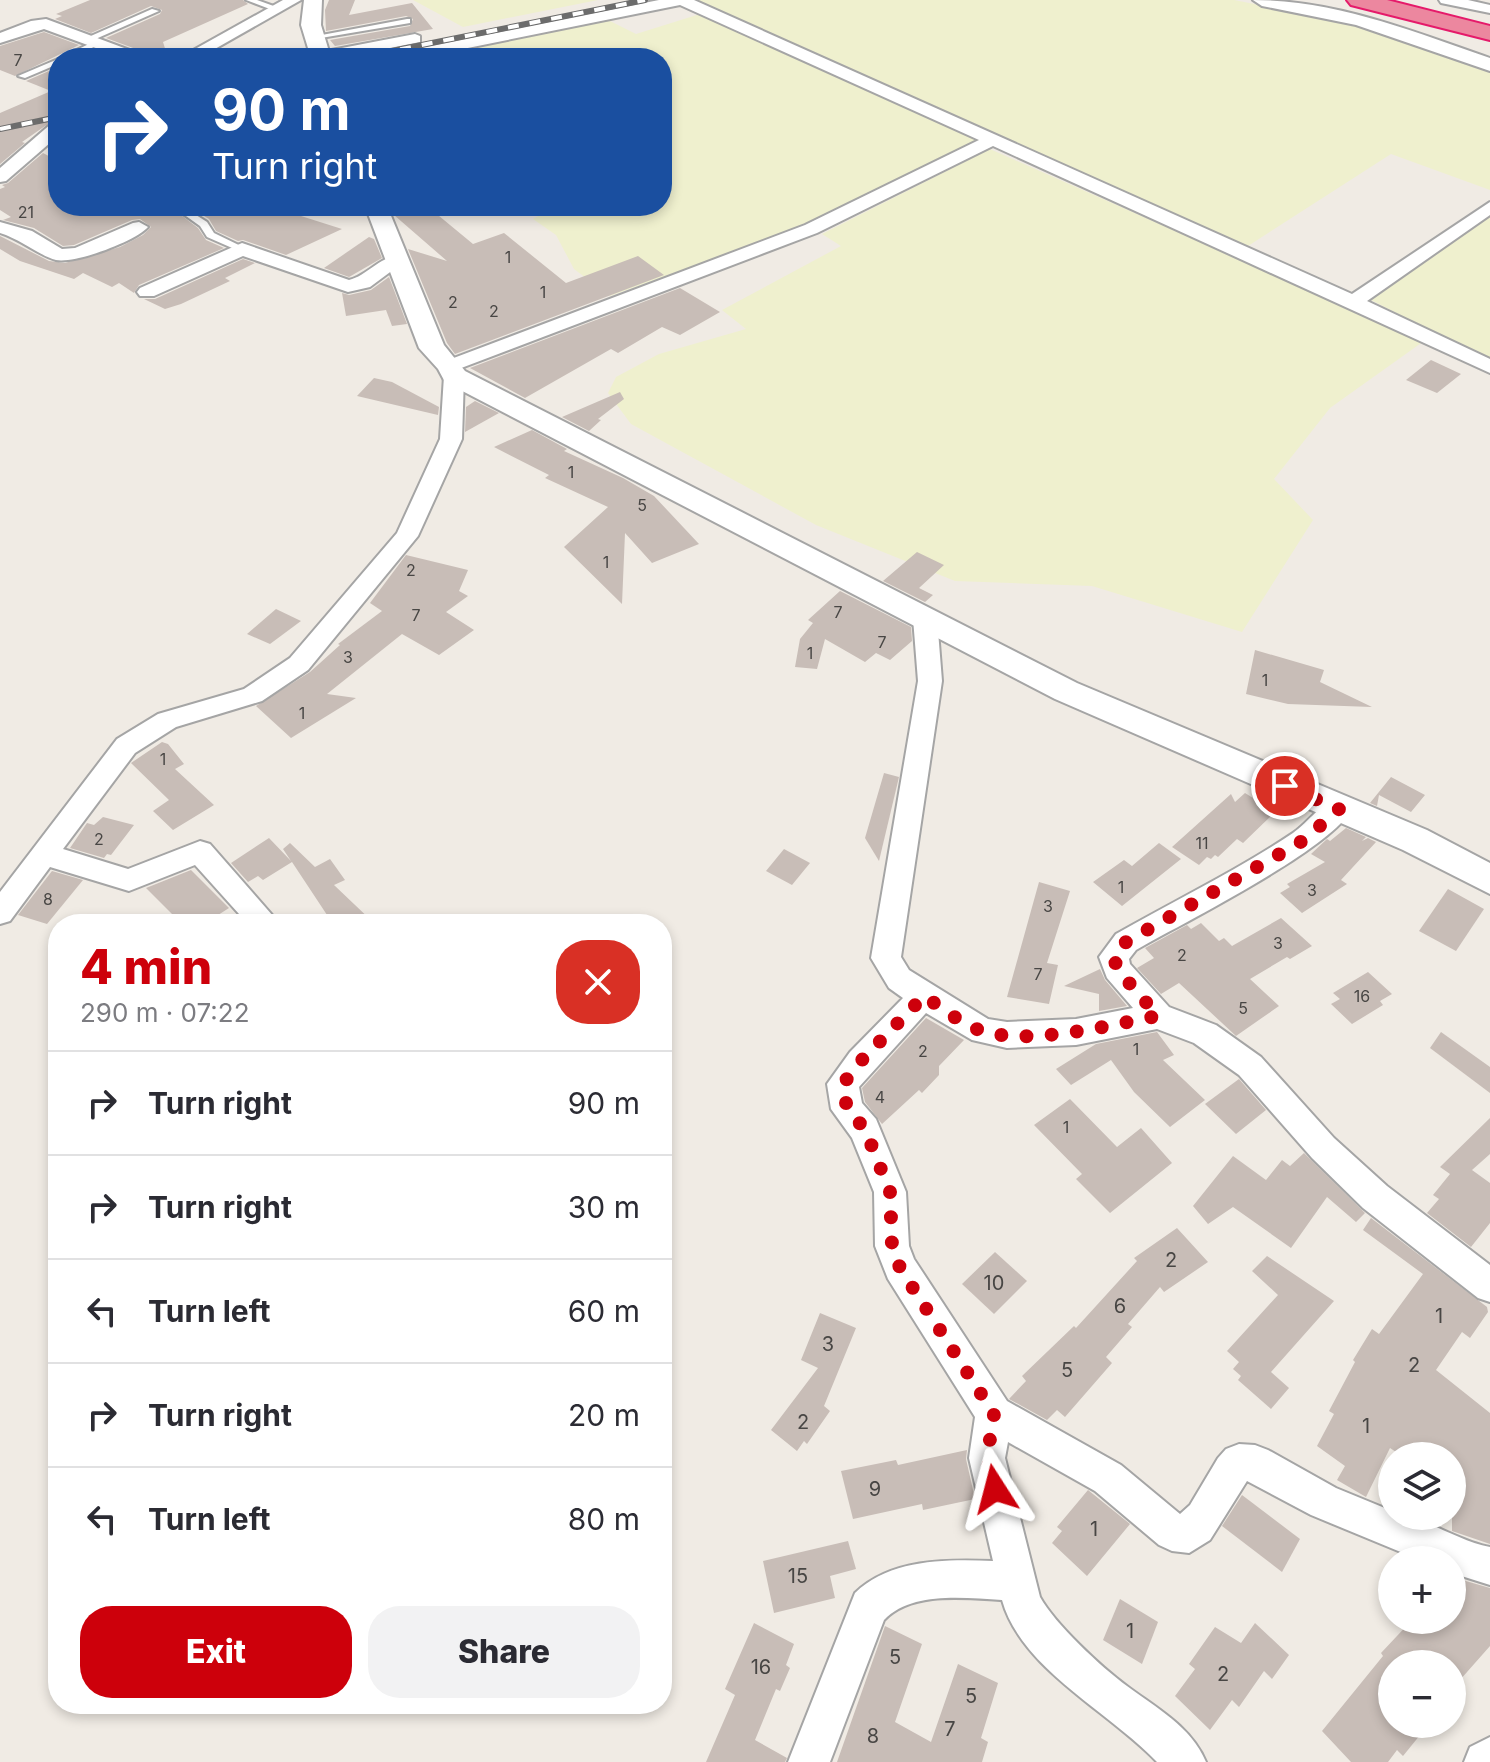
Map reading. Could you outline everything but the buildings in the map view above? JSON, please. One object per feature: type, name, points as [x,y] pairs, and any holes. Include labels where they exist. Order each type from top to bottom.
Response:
[{"type":"highway","points":[[1359,0],[1490,33]]},
{"type":"street","points":[[206,48],[294,0]]},
{"type":"street","points":[[313,0],[311,25],[318,48]]},
{"type":"street","points":[[336,48],[605,0]]},
{"type":"street","points":[[461,48],[682,0],[1353,302],[1490,367]]},
{"type":"street","points":[[1262,0],[1304,4],[1361,20],[1490,65]]},
{"type":"street","points":[[1446,0],[1490,9]]},
{"type":"street","points":[[0,38],[29,26],[46,24],[111,48]]},
{"type":"street","points":[[0,177],[48,136]]},
{"type":"street","points":[[452,371],[811,229],[993,140]]},
{"type":"street","points":[[1353,302],[1490,207]]},
{"type":"street","points":[[380,216],[432,348],[452,371],[1066,691],[1415,840],[1490,880]]},
{"type":"street","points":[[0,227],[26,235],[59,255],[79,253],[132,234]]},
{"type":"street","points":[[147,292],[242,249],[348,286],[363,283],[396,261]]},
{"type":"street","points":[[0,913],[137,735],[203,707],[245,698],[286,674],[299,664],[399,550],[451,439],[452,371]]},
{"type":"street","points":[[925,618],[930,681],[886,958],[899,979],[971,1026],[1007,1035],[1076,1032],[1158,1016]]},
{"type":"street","points":[[1339,809],[1304,840],[1126,942],[1114,957],[1117,969],[1158,1016],[1205,1034],[1250,1066],[1323,1148],[1375,1197],[1490,1286]]},
{"type":"street","points":[[46,855],[129,880],[200,852],[257,914]]},
{"type":"street","points":[[924,996],[850,1073],[843,1084],[843,1097],[847,1109],[865,1129],[890,1192],[892,1246],[900,1268],[994,1414],[1108,1478],[1172,1532],[1189,1534],[1200,1526],[1225,1476],[1239,1462],[1255,1463],[1324,1502],[1474,1563],[1490,1566]]},
{"type":"street","points":[[994,1414],[987,1458],[1022,1604],[1035,1627],[1111,1699],[1148,1723],[1185,1762]]},
{"type":"street","points":[[809,1762],[869,1607],[883,1593],[942,1578],[1016,1581]]},
{"type":"lane","points":[[250,0],[278,9]]},
{"type":"lane","points":[[81,48],[155,11]]},
{"type":"lane","points":[[328,48],[407,21]]},
{"type":"lane","points":[[22,76],[48,65]]},
{"type":"lane","points":[[192,216],[204,224],[210,235],[242,249]]},
{"type":"green space","points":[[413,0],[598,0],[463,27]]},
{"type":"green space","points":[[694,0],[1234,0],[1346,22],[1490,72],[1490,190],[1391,154],[1248,246]]},
{"type":"green space","points":[[700,14],[978,140],[806,226],[610,296],[574,269],[556,235],[533,219],[538,216],[672,216],[672,48],[473,48],[606,19],[636,34]]},
{"type":"green space","points":[[990,149],[1424,341],[1330,408],[1274,479],[1313,520],[1242,632],[1092,586],[955,581],[816,525],[631,424],[608,393],[616,377],[659,354],[746,329],[722,310],[841,246],[822,234]]},
{"type":"green space","points":[[1490,217],[1490,361],[1371,300]]},
{"type":"railway","points":[[407,48],[645,0]]},
{"type":"railway","points":[[0,129],[48,119]]},
{"type":"route","points":[[995,1489],[987,1458],[994,1414],[900,1268],[892,1246],[890,1192],[865,1129],[847,1109],[843,1084],[924,996],[971,1026],[1007,1035],[1076,1032],[1158,1016],[1117,969],[1114,957],[1126,942],[1304,840],[1339,809],[1285,786]]}]
